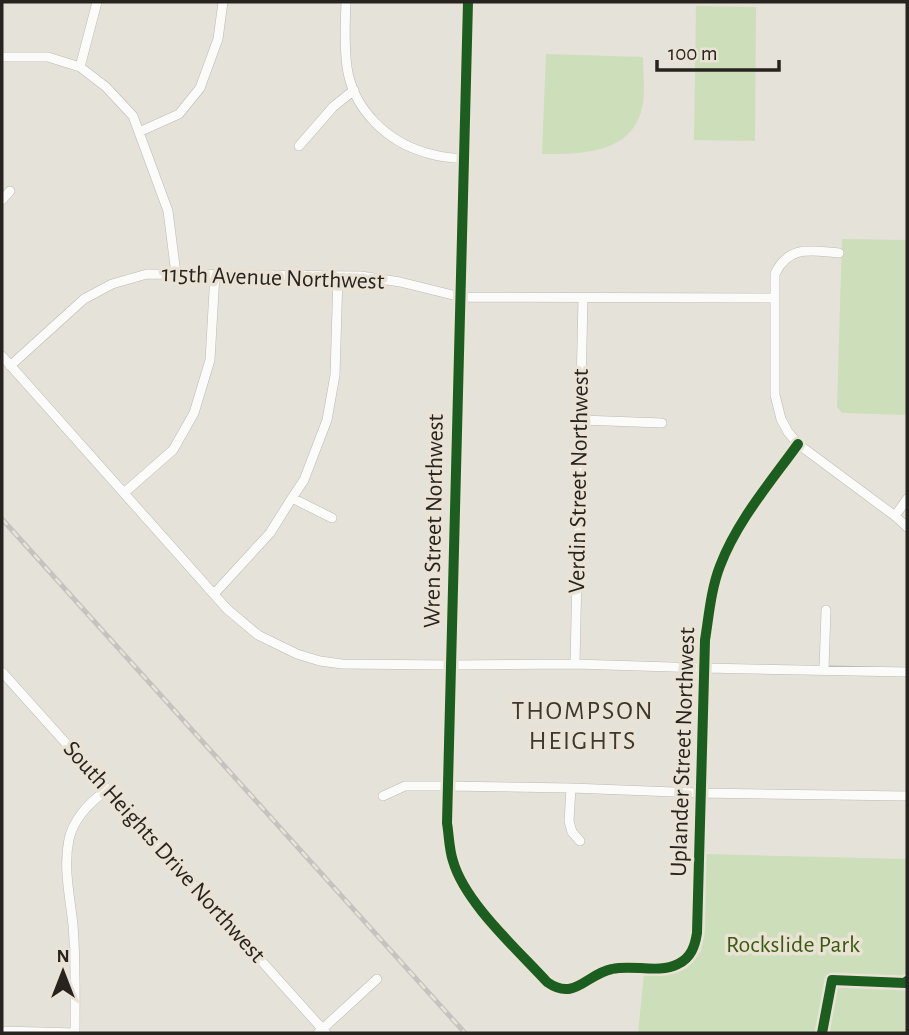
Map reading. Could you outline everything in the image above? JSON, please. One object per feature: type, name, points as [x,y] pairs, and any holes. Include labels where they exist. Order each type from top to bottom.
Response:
[{"type":"street","points":[[80,67],[97,2]]},
{"type":"street","points":[[139,132],[179,114],[200,88],[218,38],[223,2]]},
{"type":"street","points":[[346,2],[347,68],[354,90],[369,117],[387,135],[405,145],[423,152],[464,159]]},
{"type":"street","name":"Wren Street Northwest","points":[[468,2],[447,823],[453,861],[464,886],[491,921],[547,982],[570,990]]},
{"type":"street","points":[[2,57],[48,57],[80,67],[106,87],[133,116],[168,211],[176,274]]},
{"type":"street","points":[[299,146],[333,107],[354,90]]},
{"type":"street","points":[[2,200],[10,191]]},
{"type":"street","points":[[839,253],[796,252],[780,264],[775,274],[775,395],[781,419],[798,444],[907,527]]},
{"type":"street","name":"115th Avenue Northwest","points":[[10,366],[84,299],[113,284],[147,274],[382,279],[461,297],[774,298]]},
{"type":"street","points":[[125,492],[173,450],[194,413],[210,360],[215,274]]},
{"type":"street","points":[[214,594],[270,533],[304,480],[327,421],[335,375],[338,276]]},
{"type":"street","name":"Verdin Street Northwest","points":[[575,664],[583,298]]},
{"type":"street","points":[[2,356],[227,609],[258,635],[297,654],[342,664],[575,664],[907,672]]},
{"type":"street","points":[[581,419],[662,423]]},
{"type":"street","name":"Uplander Street Northwest","points":[[570,990],[597,974],[612,969],[671,967],[685,960],[695,945],[705,640],[710,604],[719,567],[731,540],[798,444]]},
{"type":"street","points":[[292,498],[332,518]]},
{"type":"street","points":[[895,516],[907,499]]},
{"type":"street","points":[[824,669],[826,610]]},
{"type":"street","name":"South Heights Drive Northwest","points":[[2,672],[322,1032]]},
{"type":"street","points":[[383,796],[405,786],[907,796]]},
{"type":"street","points":[[570,788],[569,821],[572,832],[580,841]]},
{"type":"street","points":[[2,1031],[75,1033],[76,970],[67,876],[69,838],[86,808],[108,789]]},
{"type":"street","points":[[322,1032],[377,979]]},
{"type":"green space","points":[[696,6],[756,7],[755,141],[694,140]]},
{"type":"green space","points":[[546,54],[643,57],[643,105],[634,126],[625,137],[600,149],[586,152],[542,154]]},
{"type":"green space","points":[[842,239],[907,240],[907,415],[842,413],[837,407]]},
{"type":"green space","name":"Rockslide Park","points":[[706,854],[907,859],[907,1033],[638,1033],[644,974],[670,974],[687,967],[701,951],[705,928]]},
{"type":"railway","points":[[2,519],[465,1033]]},
{"type":"cycle path","points":[[468,2],[447,823],[453,861],[469,893],[507,940],[547,982],[557,987],[573,988],[612,969],[670,967],[686,958],[694,947],[697,933],[705,640],[712,593],[720,566],[735,533],[798,444]]},
{"type":"cycle path","points":[[822,1033],[832,980],[907,981]]},
{"type":"district","name":"THOMPSON HEIGHTS","points":[[583,726]]}]
